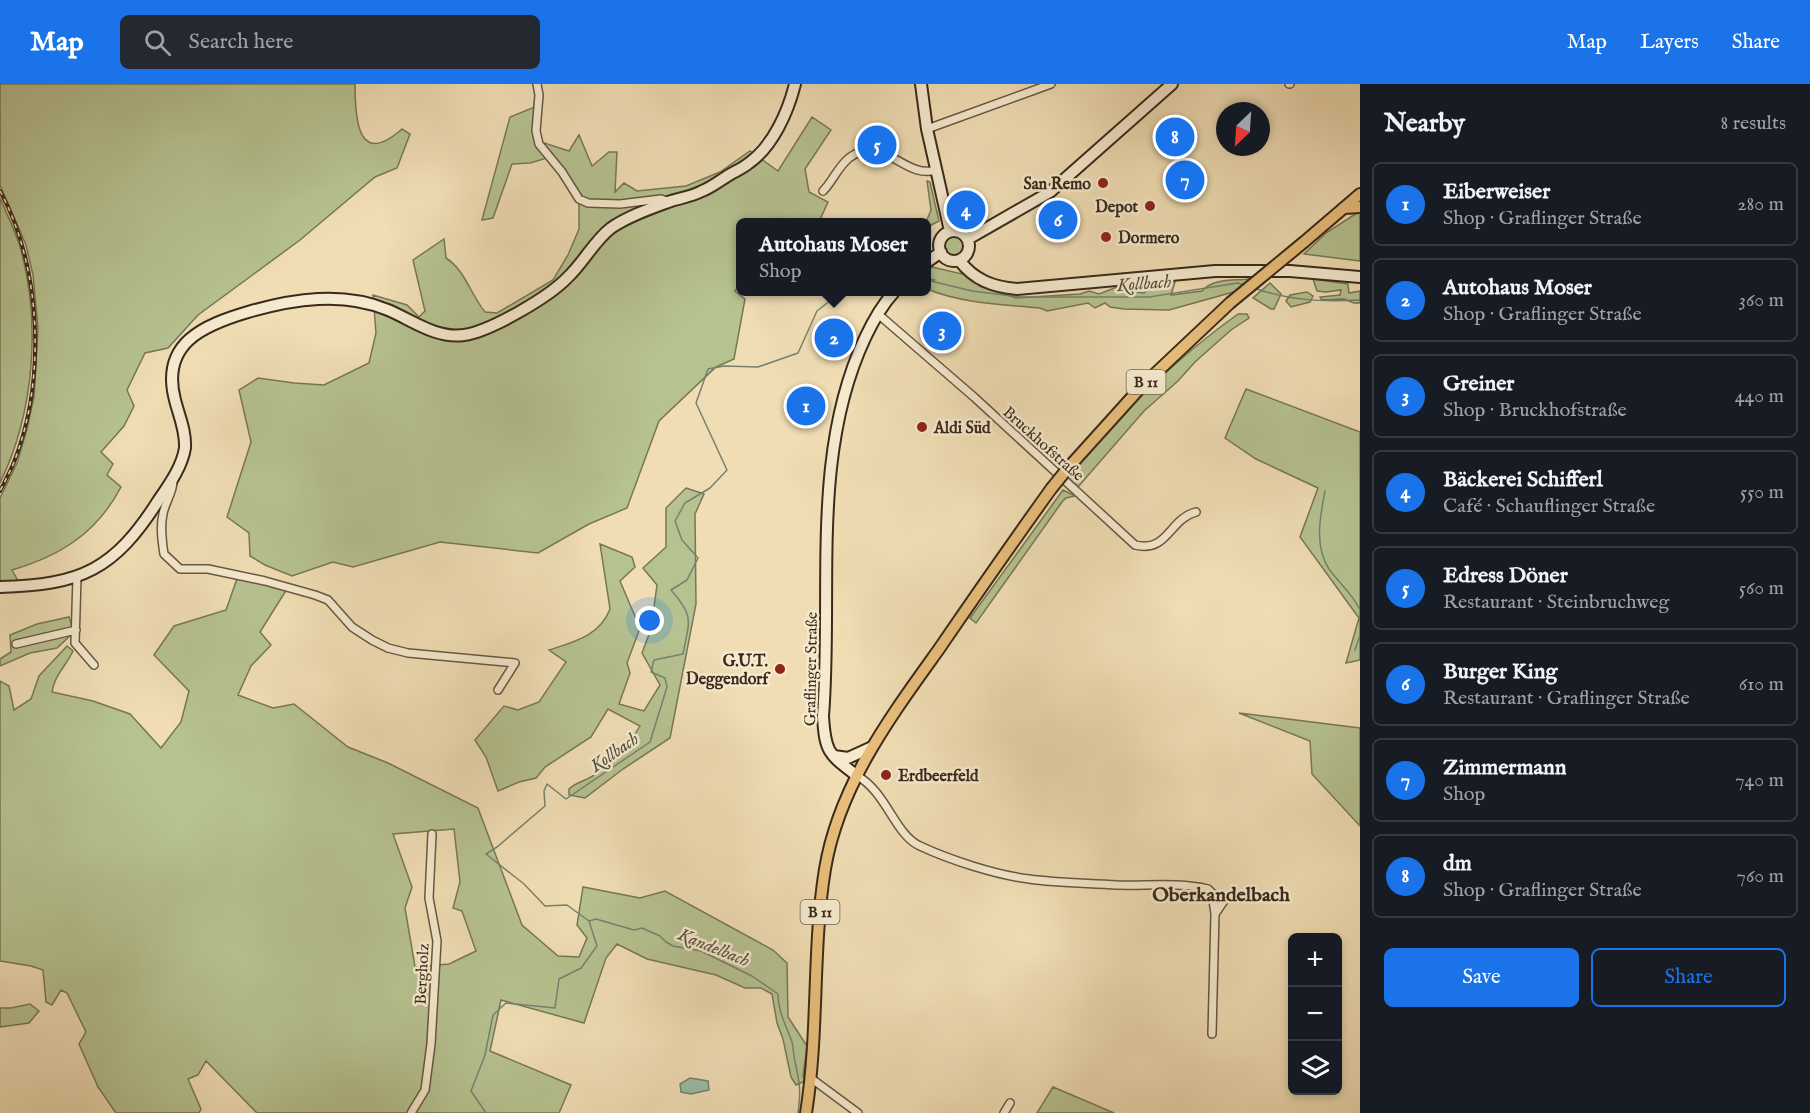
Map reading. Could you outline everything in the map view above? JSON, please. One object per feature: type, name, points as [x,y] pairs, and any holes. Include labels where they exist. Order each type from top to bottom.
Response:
[{"type":"main road","name":"B 11","points":[[806,1113],[812,1079],[825,868],[839,819],[856,775],[872,747],[938,649],[1068,468],[1142,386],[1230,303],[1360,194]]},
{"type":"main road","points":[[1344,208],[1360,207]]},
{"type":"street","points":[[537,84],[539,95],[536,131],[539,144],[579,199],[588,203],[620,204],[661,199],[670,201]]},
{"type":"street","points":[[0,587],[43,585],[77,577],[99,566],[124,546],[153,510],[182,459],[185,438],[174,397],[173,368],[181,348],[204,328],[269,306],[329,298],[375,305],[444,335],[472,334],[551,293],[570,276],[598,240],[621,221],[670,201],[702,192],[749,163],[763,151],[789,104],[795,84]]},
{"type":"street","points":[[921,84],[927,129],[950,231]]},
{"type":"street","points":[[927,129],[1051,84]]},
{"type":"street","points":[[968,239],[1050,192],[1172,84]]},
{"type":"street","points":[[823,191],[837,169],[851,157],[866,150],[879,151],[920,172],[936,170]]},
{"type":"street","points":[[950,231],[961,232],[968,239],[969,249],[962,258],[948,260],[941,252],[940,240],[950,231]]},
{"type":"street","points":[[931,259],[941,252]]},
{"type":"street","points":[[962,258],[975,277],[1000,288],[1017,289],[1137,280],[1153,276],[1215,271],[1290,271],[1360,278]]},
{"type":"street","name":"Graflinger Straße","points":[[833,756],[824,738],[823,716],[828,524],[832,467],[838,424],[850,378],[859,352],[878,314],[891,296]]},
{"type":"street","name":"Bruckhofstraße","points":[[878,314],[974,397],[1135,545],[1145,547],[1158,544],[1180,520],[1196,512]]},
{"type":"street","points":[[173,478],[173,488],[163,513],[162,537],[164,554],[180,569],[208,569],[315,595],[328,600],[352,627],[388,648],[515,663],[498,690]]},
{"type":"street","points":[[77,577],[75,643],[94,665]]},
{"type":"street","points":[[16,644],[76,630]]},
{"type":"street","points":[[833,756],[848,758],[872,747]]},
{"type":"street","points":[[833,756],[876,790],[903,831],[917,845],[960,862],[1029,879],[1118,885],[1188,885],[1208,889],[1224,901],[1215,914],[1212,1034]]},
{"type":"street","name":"Bergholz","points":[[411,1113],[425,1090],[431,1044],[437,941],[429,898],[432,834]]},
{"type":"street","points":[[812,1079],[858,1113]]},
{"type":"street","points":[[1004,1113],[1010,1103]]},
{"type":"green space","points":[[0,84],[355,84],[358,123],[367,141],[376,143],[387,140],[402,129],[410,134],[397,168],[375,177],[300,240],[198,315],[168,348],[145,353],[127,390],[134,406],[124,426],[101,452],[113,464],[107,475],[121,487],[101,517],[76,541],[46,558],[12,570],[21,586],[0,585],[0,498],[17,463],[27,429],[34,397],[38,329],[33,275],[26,245],[0,185]]},
{"type":"green space","points":[[537,106],[538,133],[541,142],[569,151],[579,135],[592,166],[609,152],[617,152],[615,192],[624,183],[637,191],[686,186],[720,172],[750,151],[778,171],[812,117],[831,130],[805,169],[809,192],[828,202],[821,218],[736,218],[735,291],[736,296],[745,299],[734,359],[716,367],[659,421],[627,508],[589,524],[538,553],[440,542],[353,567],[333,562],[292,576],[265,565],[250,556],[249,533],[227,517],[251,442],[239,390],[258,378],[324,385],[369,363],[376,333],[373,295],[407,305],[419,317],[425,311],[413,260],[444,239],[446,258],[458,269],[485,312],[497,313],[553,280],[568,255],[579,229],[579,198],[550,157],[530,163],[512,164],[493,218],[482,220],[510,117]]},
{"type":"green space","points":[[927,181],[930,182],[939,221],[931,225],[931,218],[928,218],[931,210]]},
{"type":"green space","points":[[0,198],[21,250],[31,308],[32,338],[27,398],[20,428],[0,483]]},
{"type":"green space","points":[[1360,211],[1360,261],[1304,254],[1326,233]]},
{"type":"green space","points":[[954,235],[962,238],[965,246],[962,254],[954,257],[946,254],[943,246],[946,238]]},
{"type":"green space","points":[[931,268],[965,273],[978,282],[979,286],[1016,298],[1080,294],[1089,291],[1099,294],[1117,287],[1144,293],[1152,285],[1175,282],[1171,295],[1202,291],[1217,282],[1249,279],[1237,291],[1169,310],[1124,309],[1110,307],[1105,303],[1095,308],[1088,303],[1047,311],[1040,308],[969,301],[931,290],[931,281],[934,280],[931,279]]},
{"type":"green space","points":[[1313,279],[1348,284],[1349,293],[1360,291],[1360,303],[1344,299],[1322,300],[1320,297],[1340,295],[1341,290],[1317,291]]},
{"type":"green space","points":[[1270,283],[1281,294],[1274,309],[1253,298]]},
{"type":"green space","points":[[1307,292],[1313,296],[1310,302],[1291,307],[1286,301],[1290,295]]},
{"type":"green space","points":[[1238,314],[1247,314],[1249,318],[1231,330],[1144,411],[1078,487],[1067,478],[1147,390],[1191,350]]},
{"type":"green space","points":[[1246,389],[1360,432],[1360,660],[1346,663],[1359,618],[1300,537],[1318,488],[1256,459],[1225,438]]},
{"type":"green space","points":[[686,488],[704,494],[695,514],[696,604],[670,738],[585,798],[569,795],[569,789],[591,777],[614,759],[631,741],[640,726],[608,709],[591,737],[545,767],[536,778],[498,791],[486,757],[475,740],[504,706],[518,710],[539,702],[566,662],[549,650],[585,637],[600,626],[610,609],[600,544],[632,557],[635,567],[620,581],[640,628],[627,663],[630,673],[619,704],[644,711],[660,685],[642,653],[651,629],[657,585],[643,568],[666,547],[666,508]]},
{"type":"green space","points":[[1063,490],[1075,496],[1066,498],[1062,502],[976,623],[970,618]]},
{"type":"green space","points":[[238,576],[287,589],[260,632],[271,645],[251,666],[238,695],[273,708],[294,704],[348,747],[388,763],[478,808],[522,925],[558,956],[579,957],[587,938],[577,925],[583,887],[640,898],[665,891],[773,950],[787,963],[788,1017],[807,1046],[803,1076],[805,1081],[796,1085],[791,1077],[772,994],[761,988],[745,988],[716,975],[647,959],[617,944],[606,958],[584,1023],[501,1000],[490,1051],[571,1085],[559,1113],[257,1113],[206,1061],[198,1075],[188,1079],[201,1109],[199,1113],[116,1113],[98,1087],[79,1044],[86,1032],[67,993],[61,990],[52,1005],[46,1002],[43,970],[0,961],[0,681],[9,686],[14,710],[31,699],[39,676],[67,646],[73,651],[58,676],[52,692],[93,701],[130,714],[161,748],[181,722],[189,691],[154,655],[174,626],[226,610]],"holes":[[[454,829],[460,882],[453,908],[462,911],[476,951],[449,964],[415,967],[405,908],[412,887],[393,834]]]},
{"type":"green space","points":[[69,617],[74,632],[57,648],[30,653],[0,666],[0,659],[11,652],[10,635],[37,624]]},
{"type":"green space","points":[[1239,713],[1360,728],[1360,826],[1312,774],[1310,741]]},
{"type":"green space","points":[[30,1004],[39,1011],[29,1023],[0,1027],[0,1008]]},
{"type":"green space","points":[[1053,1087],[1114,1113],[1037,1113]]},
{"type":"shaded area","points":[[690,1078],[708,1081],[709,1090],[691,1094],[681,1092],[680,1084]]},
{"type":"waterway","name":"Kollbach","points":[[931,281],[972,291],[1021,297],[1149,297],[1238,283],[1244,285]]},
{"type":"waterway","name":"Kollbach","points":[[1254,288],[1281,296],[1307,300],[1360,300]]},
{"type":"waterway","name":"Kollbach","points":[[486,1113],[471,1091],[485,1055],[493,1015],[506,1003],[555,1008],[559,979],[581,968],[597,946],[589,921],[567,905],[545,906],[524,884],[486,854],[545,806],[544,791],[547,784],[566,799],[650,742],[667,687],[665,678],[651,672],[654,660],[683,654],[688,626],[687,613],[671,590],[687,580],[698,558],[682,540],[675,521],[685,503],[710,488],[727,470],[696,403],[708,369],[724,366],[758,367],[798,353],[817,311],[836,296]]},
{"type":"waterway","points":[[1325,491],[1320,521],[1321,551],[1329,569],[1360,610]]},
{"type":"waterway","points":[[1355,650],[1360,635]]},
{"type":"waterway","name":"Kandelbach","points":[[589,921],[596,919],[634,930],[642,928],[660,936],[673,946],[701,951],[752,976],[778,994],[781,1011],[792,1042],[798,1076],[800,1093],[798,1113]]},
{"type":"railway","points":[[0,191],[14,221],[24,254],[35,325],[35,361],[24,430],[14,462],[0,491]]},
{"type":"place","name":"dm","points":[[1175,137]]},
{"type":"place","name":"Edress Döner","points":[[877,145]]},
{"type":"place","name":"Zimmermann","points":[[1185,180]]},
{"type":"place","name":"San Remo","points":[[1103,183]]},
{"type":"place","name":"Depot","points":[[1150,206]]},
{"type":"place","name":"Bäckerei Schifferl","points":[[966,210]]},
{"type":"place","name":"Burger King","points":[[1058,220]]},
{"type":"place","name":"Dormero","points":[[1106,237]]},
{"type":"place","name":"Greiner","points":[[942,331]]},
{"type":"place","name":"Autohaus Moser","points":[[834,338]]},
{"type":"place","name":"Eiberweiser","points":[[806,406]]},
{"type":"place","name":"Aldi Süd","points":[[922,427]]},
{"type":"place","name":"G.U.T. Deggendorf","points":[[780,669]]},
{"type":"place","name":"Erdbeerfeld","points":[[886,775]]},
{"type":"district","name":"Oberkandelbach","points":[[1221,894]]}]
